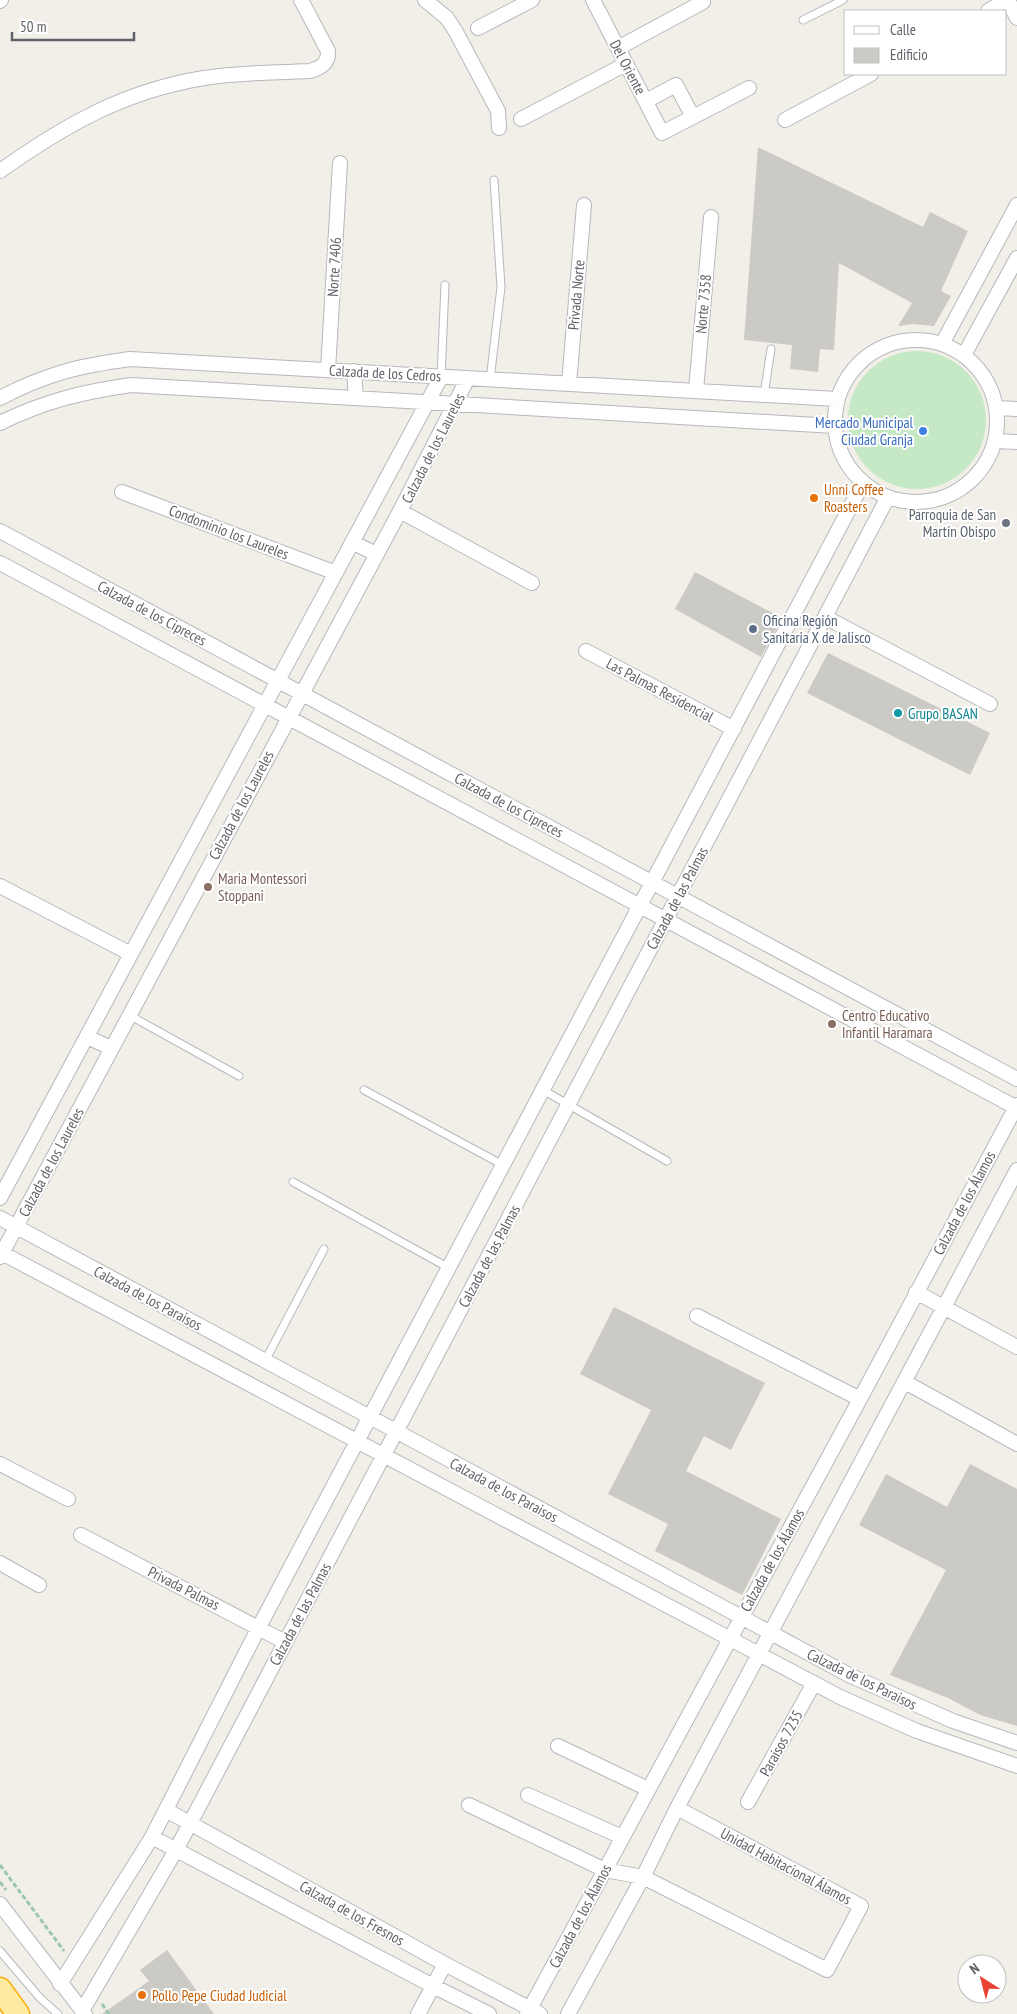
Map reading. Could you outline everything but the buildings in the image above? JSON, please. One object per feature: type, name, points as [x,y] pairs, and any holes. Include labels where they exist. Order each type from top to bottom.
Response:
[{"type":"highway","points":[[0,1989],[18,2014]]},
{"type":"street","points":[[0,171],[61,130],[132,97],[180,82],[205,78],[258,72],[310,71],[318,69],[328,57],[328,51],[301,0]]},
{"type":"street","points":[[425,0],[447,18],[456,32],[498,111],[498,128]]},
{"type":"street","points":[[478,28],[532,0]]},
{"type":"street","name":"Del Oriente","points":[[593,0],[662,133],[693,117]]},
{"type":"street","points":[[990,10],[1007,0],[1017,18]]},
{"type":"street","points":[[618,48],[703,2]]},
{"type":"street","points":[[522,119],[626,64]]},
{"type":"street","points":[[785,120],[869,75]]},
{"type":"street","points":[[646,101],[676,85],[693,117],[749,88]]},
{"type":"street","name":"Norte 7406","points":[[328,370],[340,163]]},
{"type":"street","name":"Privada Norte","points":[[569,384],[584,205]]},
{"type":"street","points":[[942,344],[1017,205]]},
{"type":"street","name":"Norte 7358","points":[[696,391],[711,217]]},
{"type":"street","points":[[964,355],[1017,258]]},
{"type":"street","points":[[926,340],[942,344],[964,355],[986,378],[996,408],[997,425],[994,441],[988,459],[976,475],[962,488],[945,497],[926,501],[907,502],[888,497],[863,483],[854,474],[840,452],[834,426],[837,399],[843,384],[852,370],[864,358],[894,342],[926,340]]},
{"type":"street","name":"Calzada de los Cedros","points":[[0,398],[51,374],[86,365],[130,359],[837,399]]},
{"type":"street","points":[[354,371],[356,398]]},
{"type":"street","name":"Calzada de los Laureles","points":[[0,1198],[441,377]]},
{"type":"street","name":"Calzada de los Laureles","points":[[1,1254],[400,511],[468,378]]},
{"type":"street","name":"Calzada de los Cedros","points":[[0,423],[61,398],[91,390],[131,385],[834,426]]},
{"type":"street","points":[[996,408],[1017,409]]},
{"type":"street","points":[[994,441],[1017,442]]},
{"type":"street","name":"Calzada de las Palmas","points":[[60,1984],[152,1837],[259,1627],[863,483]]},
{"type":"street","name":"Condominio los Laureles","points":[[122,492],[336,572]]},
{"type":"street","name":"Calzada de las Palmas","points":[[83,2013],[191,1823],[888,497]]},
{"type":"street","points":[[400,511],[532,583]]},
{"type":"street","name":"Calzada de los Cipreces","points":[[0,531],[1017,1079]]},
{"type":"street","points":[[352,542],[376,554]]},
{"type":"street","name":"Calzada de los Cipreces","points":[[0,563],[1017,1107]]},
{"type":"street","points":[[825,617],[990,704]]},
{"type":"street","name":"Las Palmas Residencial","points":[[586,651],[734,729]]},
{"type":"street","points":[[0,886],[131,954]]},
{"type":"street","points":[[87,1036],[112,1048]]},
{"type":"street","name":"Calzada de los Álamos","points":[[532,2012],[604,1870],[1017,1107]]},
{"type":"street","name":"Calzada de los Álamos","points":[[568,2014],[643,1877],[677,1808],[1017,1170]]},
{"type":"street","name":"Calzada de los Paraisos","points":[[0,1218],[864,1683],[925,1710],[1017,1743]]},
{"type":"street","name":"Calzada de los Paraisos","points":[[1,1254],[840,1697],[917,1731],[1016,1763]]},
{"type":"street","points":[[916,1292],[1017,1347]]},
{"type":"street","points":[[697,1316],[860,1399]]},
{"type":"street","points":[[904,1382],[1017,1444]]},
{"type":"street","points":[[0,1464],[68,1499]]},
{"type":"street","name":"Privada Palmas","points":[[81,1535],[286,1642]]},
{"type":"street","points":[[0,1564],[39,1585]]},
{"type":"street","name":"Paraísos 7235","points":[[748,1802],[814,1683]]},
{"type":"street","points":[[917,1731],[925,1710]]},
{"type":"street","points":[[558,1746],[648,1789]]},
{"type":"street","points":[[528,1795],[622,1837]]},
{"type":"street","points":[[469,1805],[604,1870],[643,1877]]},
{"type":"street","name":"Unidad Habitacional Álamos","points":[[643,1877],[827,1970],[861,1906],[677,1808]]},
{"type":"street","name":"Calzada de los Fresnos","points":[[166,1810],[532,2012]]},
{"type":"street","name":"Calzada de los Fresnos","points":[[152,1837],[489,2014]]},
{"type":"street","points":[[0,1904],[83,2013]]},
{"type":"street","points":[[418,2014],[445,1964]]},
{"type":"lane","points":[[803,20],[843,0]]},
{"type":"lane","points":[[490,380],[501,287],[494,180]]},
{"type":"lane","points":[[441,377],[445,285]]},
{"type":"lane","points":[[764,395],[771,349]]},
{"type":"lane","points":[[129,1015],[239,1076]]},
{"type":"lane","points":[[364,1090],[503,1165]]},
{"type":"lane","points":[[543,1090],[569,1103],[668,1161]]},
{"type":"lane","points":[[293,1182],[449,1268]]},
{"type":"lane","points":[[265,1361],[324,1249]]},
{"type":"lane","points":[[0,1951],[40,1998],[58,2014]]},
{"type":"path","points":[[0,1865],[73,1963]]},
{"type":"path","points":[[94,1992],[109,2014]]},
{"type":"green space","points":[[917,351],[943,356],[966,371],[981,394],[986,420],[981,446],[966,469],[943,484],[917,489],[891,484],[868,469],[853,446],[848,420],[853,394],[868,371],[891,356]]},
{"type":"place","name":"Mercado Municipal Ciudad Granja","points":[[923,431]]},
{"type":"place","name":"Unni Coffee Roasters","points":[[814,498]]},
{"type":"place","name":"Parroquia de San Martín Obispo","points":[[1006,523]]},
{"type":"place","name":"Oficina Región Sanitaria X de Jalisco","points":[[753,629]]},
{"type":"place","name":"Grupo BASAN","points":[[898,713]]},
{"type":"place","name":"Maria Montessori Stoppani","points":[[208,887]]},
{"type":"place","name":"Centro Educativo Infantil Haramara","points":[[832,1024]]},
{"type":"place","name":"Pollo Pepe Ciudad Judicial","points":[[142,1995]]}]
